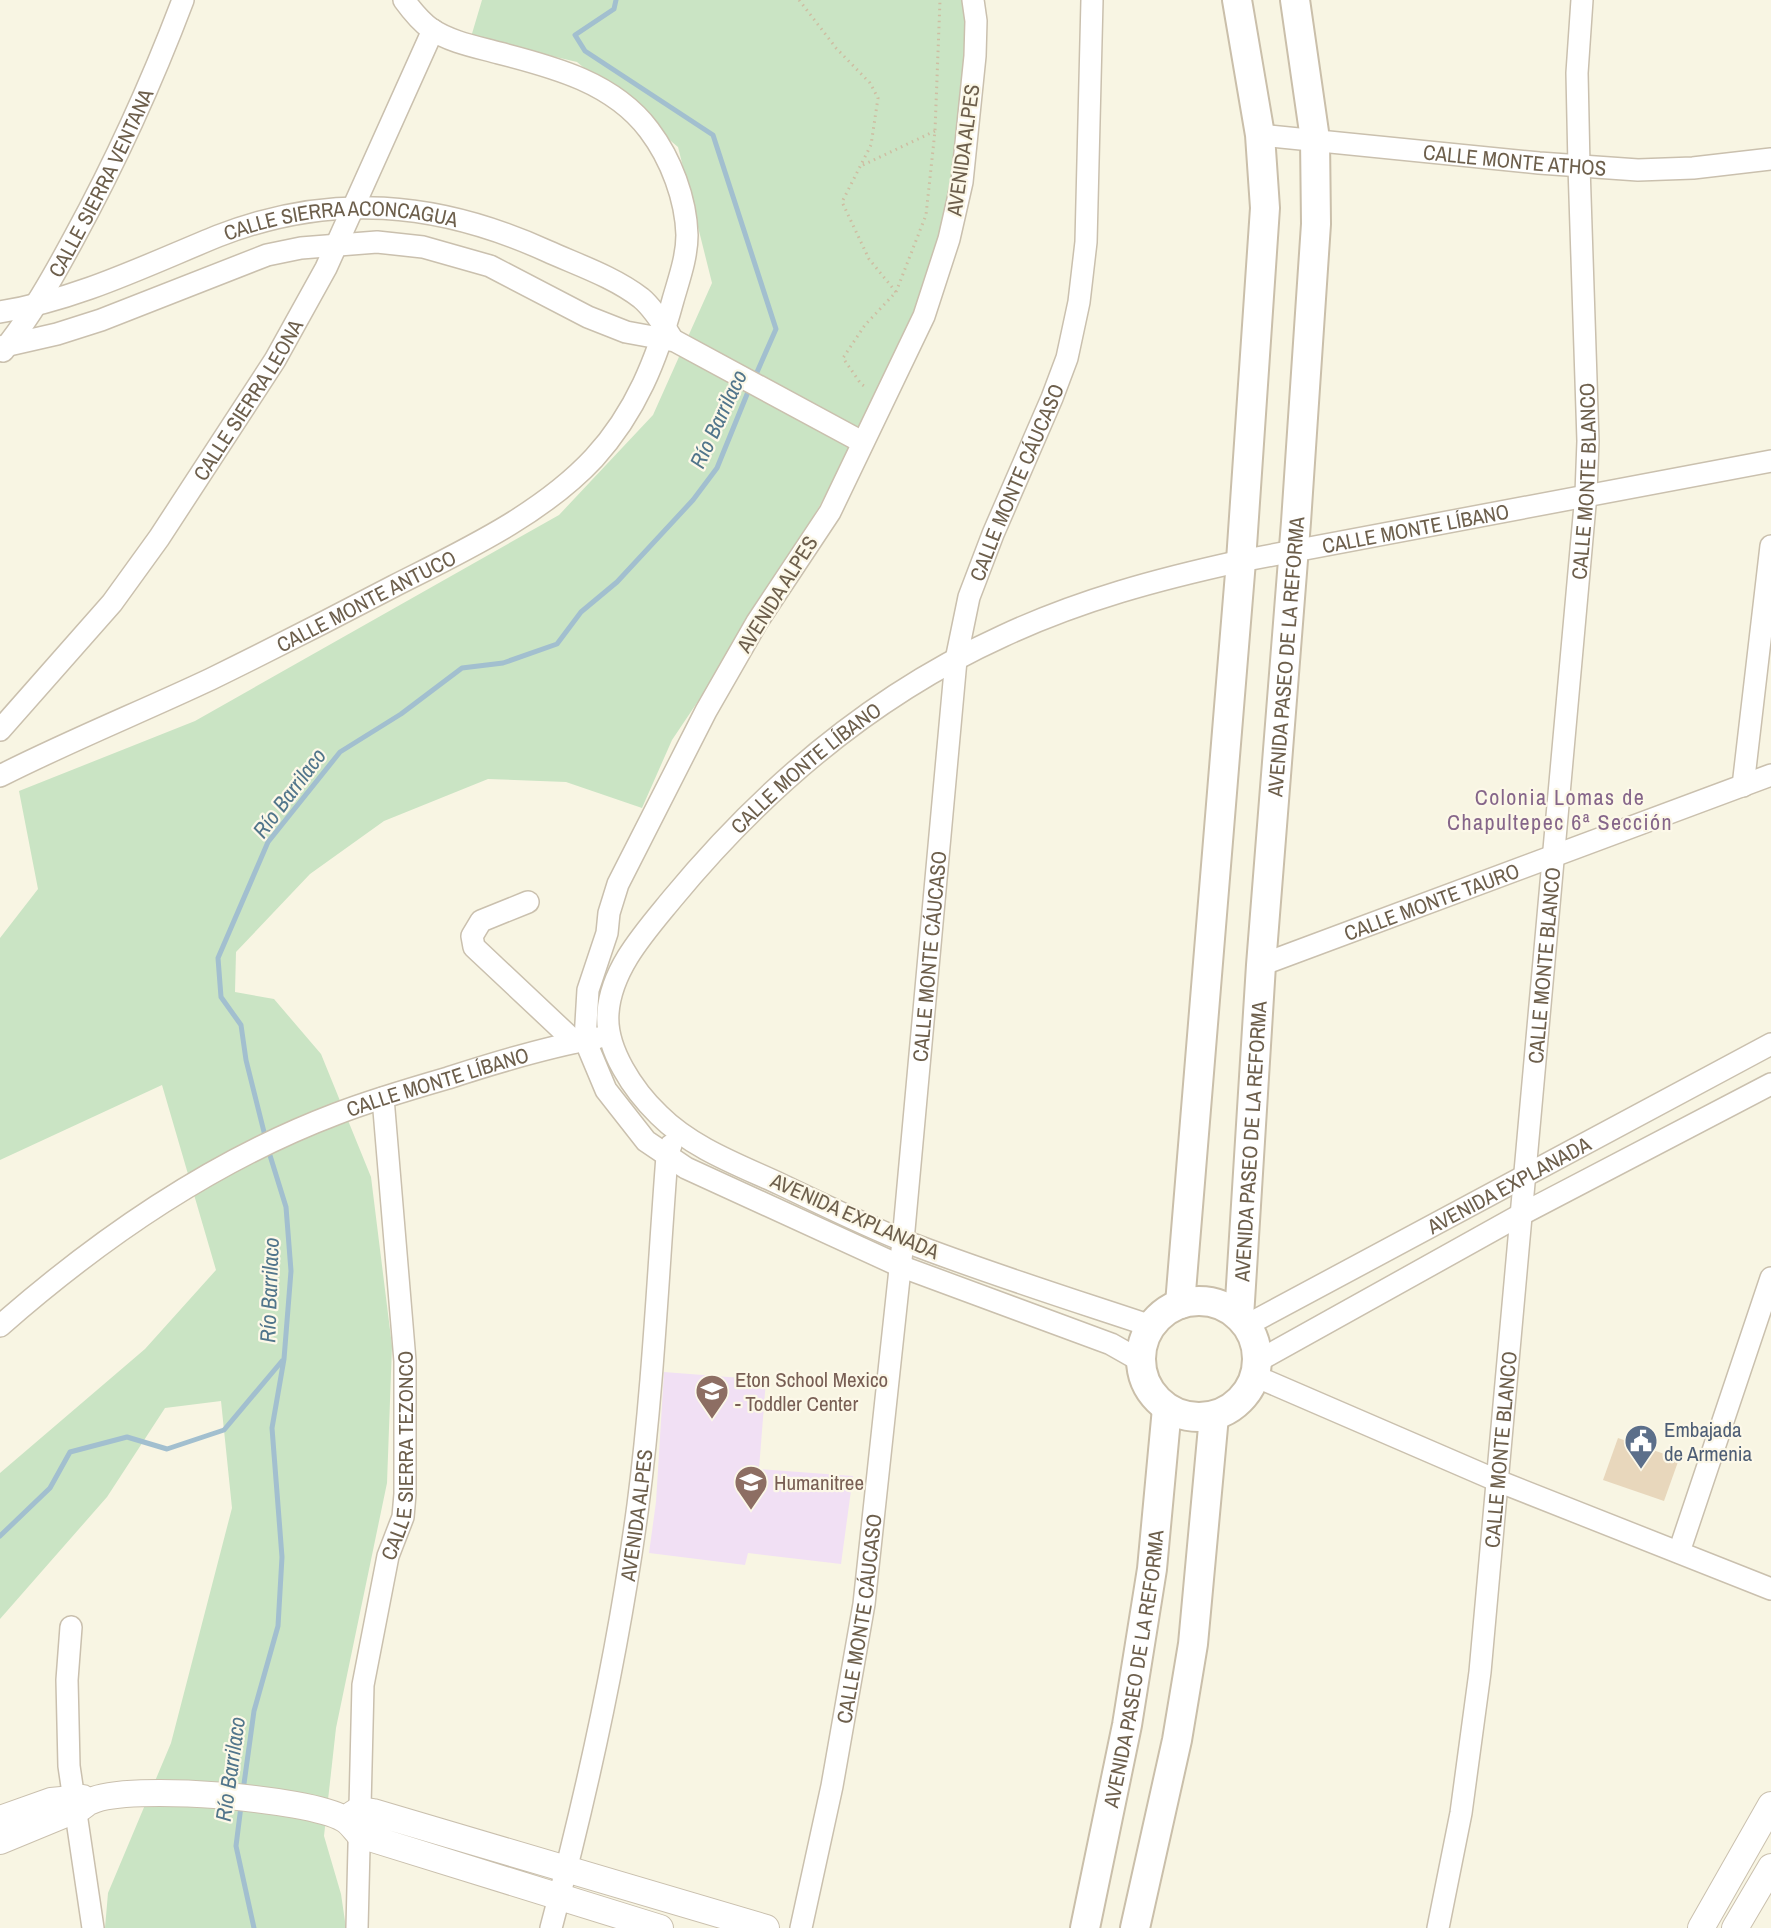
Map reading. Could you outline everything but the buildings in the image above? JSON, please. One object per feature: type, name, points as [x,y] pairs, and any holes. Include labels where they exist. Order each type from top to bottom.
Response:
[{"type":"main road","points":[[1180,1304],[1241,561],[1265,208],[1260,135],[1237,0]]},
{"type":"main road","name":"AVENIDA PASEO DE LA REFORMA","points":[[1243,1321],[1261,965],[1294,551],[1316,224],[1315,138],[1294,0]]},
{"type":"main road","points":[[1201,1301],[1222,1305],[1243,1321],[1255,1342],[1257,1369],[1240,1401],[1214,1416],[1198,1418],[1182,1415],[1167,1408],[1153,1395],[1144,1379],[1141,1361],[1143,1343],[1151,1326],[1164,1313],[1180,1304],[1201,1301]]},
{"type":"main road","name":"AVENIDA PASEO DE LA REFORMA","points":[[1085,1928],[1128,1725],[1152,1569],[1167,1408]]},
{"type":"main road","points":[[1135,1928],[1178,1740],[1193,1644],[1214,1416]]},
{"type":"street","name":"CALLE SIERRA VENTANA","points":[[2,349],[36,305],[96,197],[134,121],[183,0]]},
{"type":"street","points":[[404,0],[417,17],[433,30]]},
{"type":"street","name":"AVENIDA ALPES","points":[[667,1156],[646,1141],[618,1107],[580,1041],[588,990],[608,933],[609,913],[618,884],[706,711],[757,622],[830,512],[924,316],[949,239],[962,182],[975,56],[976,21],[973,0]]},
{"type":"street","name":"CALLE MONTE CÁUCASO","points":[[801,1928],[832,1786],[864,1604],[903,1241],[956,660],[969,597],[993,534],[1056,388],[1066,358],[1079,302],[1086,242],[1092,0]]},
{"type":"street","name":"CALLE MONTE BLANCO","points":[[1438,1928],[1461,1813],[1480,1672],[1586,494],[1588,441],[1578,73],[1582,0]]},
{"type":"street","name":"CALLE SIERRA LEONA","points":[[0,730],[112,603],[159,538],[275,360],[310,299],[335,244],[356,206],[433,30]]},
{"type":"street","name":"CALLE MONTE ANTUCO","points":[[0,776],[304,633],[480,540],[538,505],[567,484],[615,432],[672,339],[687,236],[676,179],[664,153],[648,128],[620,101],[564,70],[484,49],[433,30]]},
{"type":"street","name":"CALLE MONTE ATHOS","points":[[1260,135],[1315,138],[1579,166],[1638,170],[1693,168],[1771,159]]},
{"type":"street","name":"CALLE SIERRA ACONCAGUA","points":[[0,312],[36,305],[139,270],[253,224],[320,208],[356,206],[427,213],[469,222],[517,237],[610,280],[642,298],[672,339]]},
{"type":"street","name":"CALLE SIERRA ACONCAGUA","points":[[2,349],[101,320],[267,255],[335,244],[377,242],[423,247],[490,266],[588,317],[626,332],[672,339],[862,442]]},
{"type":"street","name":"CALLE MONTE LÍBANO","points":[[0,1326],[81,1260],[176,1193],[274,1141],[335,1114],[383,1098],[608,1035],[608,1012],[613,989],[644,932],[701,864],[753,811],[806,763],[875,709],[956,660],[1011,632],[1108,594],[1241,561],[1586,494],[1771,461]]},
{"type":"street","points":[[1743,786],[1771,546]]},
{"type":"street","name":"CALLE MONTE TAURO","points":[[1261,965],[1771,775]]},
{"type":"street","points":[[528,902],[481,921],[472,936],[474,947],[580,1041]]},
{"type":"street","points":[[608,933],[632,951]]},
{"type":"street","name":"AVENIDA EXPLANADA","points":[[608,1035],[620,1062],[658,1114],[676,1130],[720,1156],[903,1241],[1151,1326]]},
{"type":"street","name":"AVENIDA EXPLANADA","points":[[1243,1321],[1771,1044]]},
{"type":"street","name":"AVENIDA EXPLANADA","points":[[1257,1369],[1522,1214],[1771,1084]]},
{"type":"street","name":"CALLE SIERRA TEZONCO","points":[[357,1928],[355,1821],[363,1685],[388,1556],[403,1517],[405,1494],[405,1361],[383,1098]]},
{"type":"street","name":"AVENIDA ALPES","points":[[551,1928],[600,1727],[622,1608],[638,1504],[649,1406],[667,1156],[676,1130]]},
{"type":"street","name":"AVENIDA EXPLANADA","points":[[667,1156],[713,1182],[900,1266],[1112,1344],[1141,1361]]},
{"type":"street","points":[[1679,1552],[1771,1278]]},
{"type":"street","points":[[1257,1369],[1498,1481],[1771,1589]]},
{"type":"street","points":[[71,1627],[67,1726],[79,1803],[93,1928]]},
{"type":"street","points":[[0,1819],[26,1809],[131,1794],[216,1795],[309,1808],[355,1821],[567,1868],[766,1928]]},
{"type":"street","points":[[0,1841],[79,1803]]},
{"type":"street","points":[[1701,1928],[1771,1805]]},
{"type":"street","points":[[355,1821],[559,1898],[660,1928]]},
{"type":"street","points":[[1735,1928],[1771,1867]]},
{"type":"path","points":[[799,0],[836,48],[876,91],[878,98],[874,134],[862,166],[844,193],[843,202],[850,224],[869,259],[896,292]]},
{"type":"path","points":[[884,398],[861,384],[843,358],[865,325],[896,292],[926,216],[935,131],[940,0]]},
{"type":"path","points":[[862,166],[935,131]]},
{"type":"shaded area","name":"Humanitree","points":[[664,1372],[766,1380],[759,1469],[853,1476],[841,1564],[748,1553],[745,1565],[649,1553],[656,1502]]},
{"type":"green space","points":[[482,0],[962,0],[966,29],[957,181],[918,315],[819,507],[725,661],[672,740],[642,808],[566,782],[488,779],[384,821],[310,874],[236,952],[235,992],[274,999],[321,1054],[371,1177],[392,1346],[387,1483],[336,1728],[324,1836],[341,1894],[346,1928],[105,1928],[108,1893],[171,1743],[232,1508],[221,1401],[165,1408],[107,1497],[0,1619],[0,1473],[145,1349],[216,1270],[162,1085],[0,1160],[0,938],[38,889],[19,791],[195,721],[559,515],[653,415],[712,283],[678,147],[577,62],[471,37]]},
{"type":"waterway","name":"Río Barrilaco","points":[[616,0],[614,9],[575,35],[585,51],[713,135],[776,329],[754,379]]},
{"type":"waterway","name":"Río Barrilaco","points":[[266,1140],[246,1060],[241,1025],[221,997],[218,958],[268,842],[340,752],[401,714],[462,668],[503,663],[557,644],[581,612],[617,582],[693,500],[717,468],[750,387]]},
{"type":"waterway","name":"Río Barrilaco","points":[[243,1791],[254,1711],[278,1626],[282,1557],[272,1428],[284,1359],[291,1271],[286,1207],[268,1149]]},
{"type":"waterway","points":[[0,1536],[50,1488],[70,1452],[127,1437],[167,1449],[224,1430],[282,1361]]},
{"type":"waterway","name":"Río Barrilaco","points":[[241,1806],[236,1846],[254,1928]]},
{"type":"place","name":"Eton School Mexico - Toddler Center","points":[[712,1420]]},
{"type":"place","name":"Embajada de Armenia","points":[[1641,1470]]},
{"type":"place","name":"Humanitree","points":[[751,1511]]},
{"type":"district","name":"Colonia Lomas de Chapultepec 6ª Sección","points":[[1560,810]]}]
